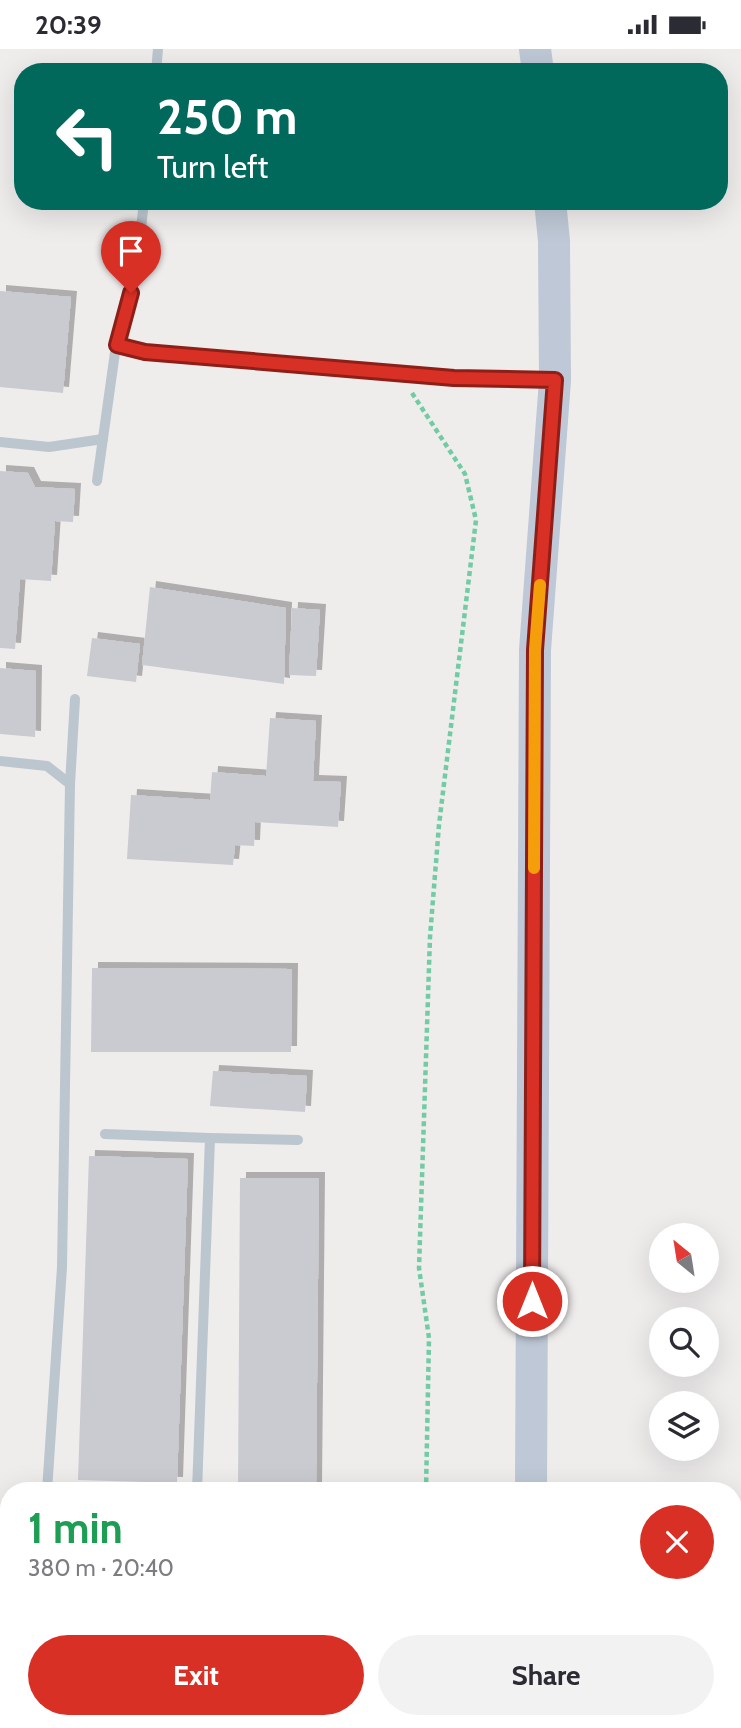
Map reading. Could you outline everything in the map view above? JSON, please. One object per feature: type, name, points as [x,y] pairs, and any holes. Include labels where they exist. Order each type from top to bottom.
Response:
[{"type":"street","points":[[531,1482],[535,650],[555,380],[554,241],[551,210]]},
{"type":"lane","points":[[97,481],[117,345],[136,274],[143,210]]},
{"type":"lane","points":[[117,345],[145,352],[399,374],[555,380]]},
{"type":"lane","points":[[0,442],[49,447],[103,439]]},
{"type":"lane","points":[[48,1482],[62,1267],[70,784],[75,699]]},
{"type":"lane","points":[[0,761],[47,766],[70,784]]},
{"type":"lane","points":[[105,1134],[298,1140]]},
{"type":"lane","points":[[197,1482],[210,1139]]},
{"type":"path","points":[[399,374],[466,474],[476,520],[439,825],[430,937],[419,1268],[429,1338],[426,1482]]},
{"type":"building","points":[[0,291],[71,297],[63,393],[0,387]]},
{"type":"building","points":[[0,471],[28,473],[35,487],[75,489],[73,522],[55,521],[51,581],[20,579],[15,649],[0,648]]},
{"type":"building","points":[[150,587],[286,608],[284,684],[142,665]]},
{"type":"building","points":[[292,608],[320,610],[316,676],[289,675]]},
{"type":"building","points":[[92,638],[140,644],[136,682],[87,676]]},
{"type":"building","points":[[0,668],[36,671],[35,737],[0,734]]},
{"type":"building","points":[[270,718],[316,721],[313,781],[341,782],[338,827],[255,822],[254,846],[235,845],[233,865],[127,859],[131,795],[210,800],[212,772],[266,776]]},
{"type":"building","points":[[92,968],[292,969],[291,1052],[91,1052]]},
{"type":"building","points":[[213,1071],[307,1076],[305,1112],[210,1106]]},
{"type":"building","points":[[89,1156],[188,1159],[177,1482],[78,1480]]},
{"type":"building","points":[[240,1178],[319,1178],[316,1482],[238,1482]]},
{"type":"slow traffic","points":[[534,868],[535,650],[540,585]]},
{"type":"route","points":[[131,293],[118,331],[117,345],[145,352],[454,378],[555,380],[535,650],[532,1301]]}]
